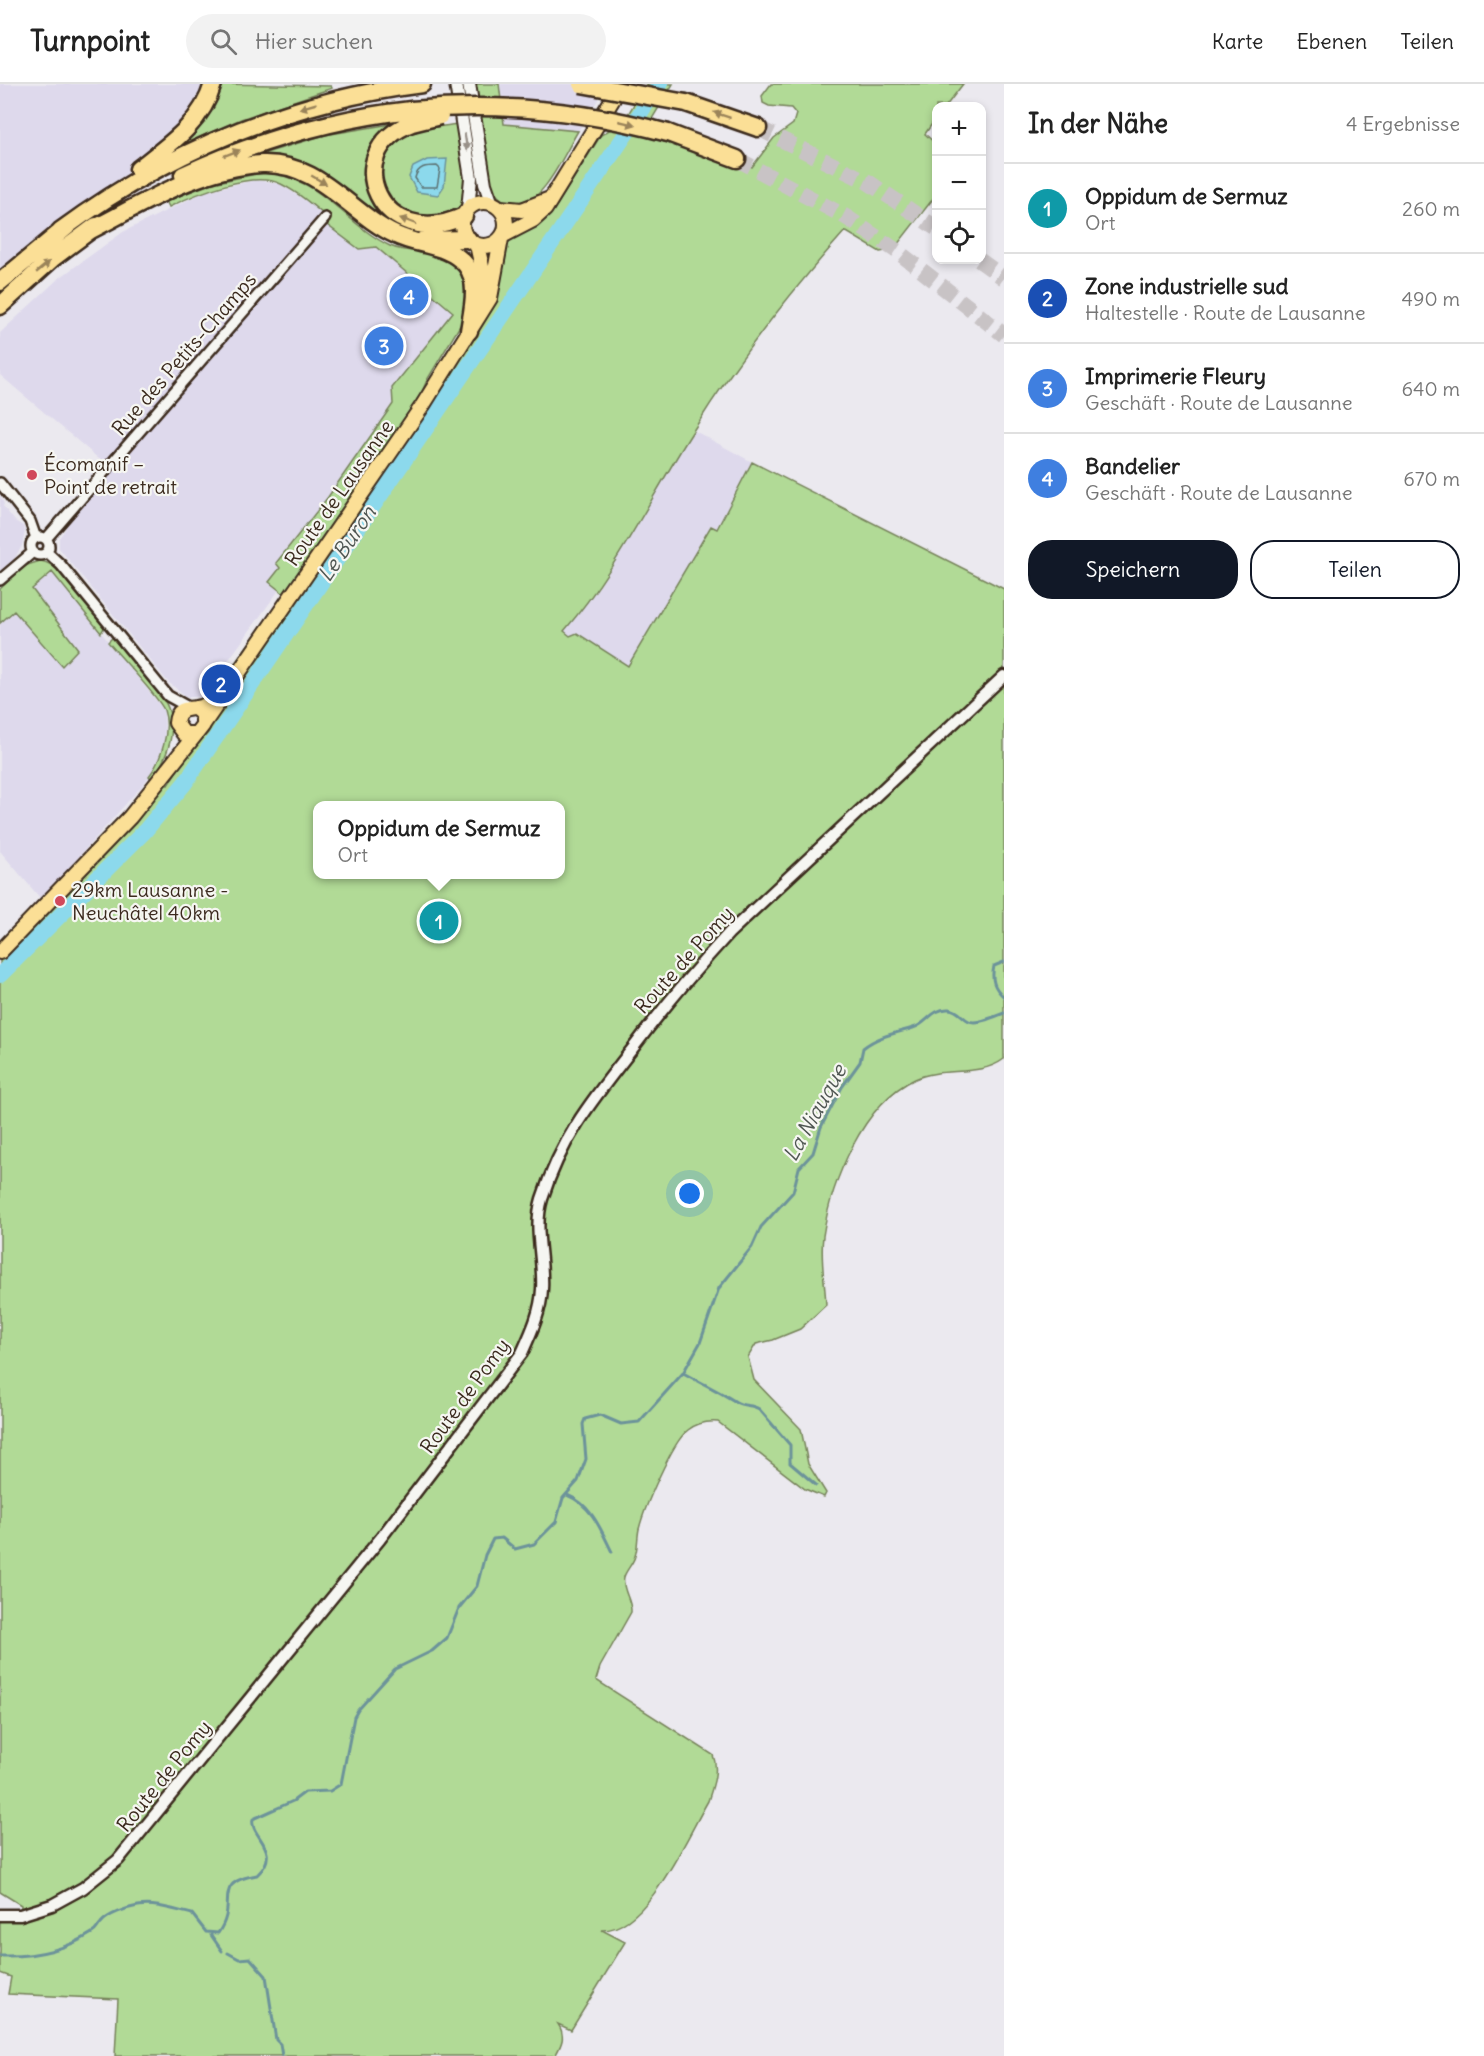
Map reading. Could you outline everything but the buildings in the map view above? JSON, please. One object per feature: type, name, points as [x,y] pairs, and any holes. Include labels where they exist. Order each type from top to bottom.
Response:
[{"type":"highway","points":[[0,282],[189,127],[202,110],[213,84]]},
{"type":"highway","points":[[581,84],[686,103],[758,128]]},
{"type":"highway","points":[[60,231],[135,180],[220,137],[319,103],[414,85]]},
{"type":"highway","points":[[0,306],[88,231],[159,187],[242,150],[324,124],[528,108],[602,117],[668,133],[737,159]]},
{"type":"highway","points":[[412,116],[392,134],[376,156],[374,177],[379,198],[394,215],[417,225],[440,225],[466,213]]},
{"type":"highway","points":[[88,231],[198,179],[240,167],[265,164],[288,167],[312,176],[381,226],[401,237],[447,251],[468,268],[474,291],[470,331]]},
{"type":"highway","points":[[401,237],[472,242]]},
{"type":"main road","points":[[456,84],[471,178],[463,230],[472,242],[490,246],[538,216],[622,84]]},
{"type":"main road","points":[[469,84],[485,184],[496,206],[506,219],[502,237]]},
{"type":"main road","points":[[466,213],[481,203],[522,210],[550,199]]},
{"type":"main road","name":"Route de Lausanne","points":[[0,952],[99,851],[200,728],[412,422],[470,331],[494,288],[502,237]]},
{"type":"main road","name":"Route de Lausanne","points":[[472,242],[484,276],[478,315]]},
{"type":"main road","name":"Route de Lausanne","points":[[192,708],[214,700],[227,688]]},
{"type":"main road","points":[[192,708],[203,716],[200,728],[184,734],[177,722],[182,710],[192,708]]},
{"type":"main road","name":"Route de Lausanne","points":[[160,779],[175,744],[177,722]]},
{"type":"street","name":"Rue des Petits-Champs","points":[[41,538],[325,218]]},
{"type":"street","points":[[0,483],[41,538],[49,545],[47,552]]},
{"type":"street","points":[[41,538],[31,546],[33,552],[40,555],[47,552]]},
{"type":"street","points":[[0,580],[33,552]]},
{"type":"street","points":[[47,552],[61,565],[168,696],[177,722]]},
{"type":"street","name":"Route de Pomy","points":[[0,1915],[36,1912],[68,1897],[97,1878],[136,1840],[196,1767],[380,1539],[522,1353],[534,1325],[542,1289],[537,1227],[542,1200],[573,1127],[590,1101],[690,975],[729,933],[1004,676]]},
{"type":"street","points":[[168,696],[192,708]]},
{"type":"shaded area","points":[[0,84],[213,84],[183,133],[0,282]]},
{"type":"shaded area","points":[[499,84],[608,84],[578,131],[503,124]]},
{"type":"shaded area","points":[[256,180],[280,184],[306,201],[331,220],[327,225],[359,249],[376,247],[454,312],[392,388],[393,404],[328,497],[276,563],[281,568],[269,582],[279,590],[209,687],[211,689],[200,697],[187,697],[168,682],[59,548],[59,538],[66,528],[57,520],[105,464],[0,375],[0,333],[58,279],[123,232],[206,191]]},
{"type":"shaded area","points":[[693,430],[752,462],[716,529],[711,527],[628,666],[577,633],[570,636],[564,631],[599,587]]},
{"type":"shaded area","points":[[0,495],[3,506],[15,521],[23,526],[25,531],[22,546],[14,559],[0,571]]},
{"type":"shaded area","points":[[52,572],[164,710],[165,742],[156,768],[41,899],[0,851],[0,617]]},
{"type":"green space","points":[[216,84],[331,86],[332,88],[241,119],[179,146]]},
{"type":"green space","points":[[473,84],[499,84],[504,124],[578,131],[552,177],[534,197],[525,203],[515,204],[503,200],[491,185]]},
{"type":"green space","points":[[646,84],[673,84],[647,127],[737,159],[752,167],[774,138],[793,124],[796,114],[791,108],[769,106],[763,103],[762,96],[771,84],[963,84],[949,102],[932,102],[932,124],[925,134],[932,140],[932,200],[891,250],[880,252],[845,231],[824,255],[764,328],[727,379],[677,456],[600,584],[564,631],[570,636],[577,633],[628,666],[711,526],[717,529],[752,462],[1004,589],[1004,1059],[983,1068],[937,1073],[915,1079],[896,1090],[880,1106],[852,1146],[833,1192],[823,1236],[826,1305],[800,1329],[756,1344],[748,1357],[754,1380],[801,1429],[808,1464],[826,1493],[824,1497],[805,1489],[718,1422],[702,1423],[688,1430],[674,1448],[659,1476],[642,1519],[634,1559],[623,1581],[631,1612],[600,1667],[596,1680],[713,1755],[715,1778],[708,1801],[677,1858],[650,1899],[635,1915],[619,1926],[602,1930],[625,1942],[571,2030],[558,2024],[562,2032],[562,2040],[555,2056],[115,2056],[118,1999],[8,1994],[11,1977],[0,1973],[0,1915],[20,1915],[21,1905],[0,1892],[0,952],[66,893],[108,851],[165,784],[168,785],[189,751],[208,733],[217,714],[225,707],[223,705],[468,343],[471,344],[486,319],[484,318],[505,247],[514,236],[554,204],[557,205],[601,135],[624,121]]},
{"type":"green space","points":[[397,123],[369,181],[427,234],[394,227],[374,212],[249,158],[325,135]]},
{"type":"green space","points":[[458,124],[466,181],[456,212],[425,218],[404,211],[395,203],[383,182],[384,158],[389,148],[399,139],[413,132]]},
{"type":"green space","points":[[261,173],[282,175],[299,182],[315,190],[358,225],[390,246],[444,255],[468,276],[464,319],[427,380],[417,403],[232,672],[230,670],[284,594],[269,582],[280,568],[276,563],[328,497],[393,404],[392,388],[453,312],[376,247],[359,249],[327,225],[330,220],[319,210],[281,184],[269,180],[240,182],[208,190],[169,207],[166,201],[213,183]]},
{"type":"green space","points":[[40,561],[58,569],[67,578],[105,626],[101,633],[52,572],[32,589],[78,649],[62,666],[14,611],[0,623],[0,589],[24,566]]},
{"type":"green space","points":[[115,638],[157,688],[166,703],[171,719],[171,737],[165,757],[152,780],[149,776],[164,745],[166,718],[164,710],[108,642]]},
{"type":"water","points":[[447,159],[444,186],[438,195],[417,192],[409,177],[413,167],[427,160]]},
{"type":"waterway","name":"Le Buron","points":[[0,975],[144,832],[185,783],[660,84]]},
{"type":"waterway","name":"La Niauque","points":[[1004,962],[994,966],[993,975],[996,987],[1004,997]]},
{"type":"waterway","name":"La Niauque","points":[[0,1956],[48,1952],[94,1932],[104,1920],[113,1914],[145,1905],[192,1914],[206,1932],[218,1933],[227,1912],[229,1889],[234,1883],[257,1875],[267,1858],[267,1851],[253,1825],[253,1819],[293,1801],[305,1792],[330,1791],[341,1784],[354,1717],[358,1710],[395,1669],[432,1651],[447,1638],[459,1608],[477,1586],[485,1555],[493,1539],[502,1538],[515,1549],[534,1544],[556,1522],[563,1498],[578,1481],[586,1459],[583,1424],[585,1419],[600,1415],[621,1424],[639,1422],[683,1373],[700,1343],[719,1288],[752,1247],[761,1227],[793,1192],[799,1168],[813,1153],[821,1127],[842,1087],[860,1062],[863,1048],[881,1038],[918,1026],[943,1009],[955,1011],[972,1022],[986,1020],[1004,1013]]},
{"type":"waterway","points":[[683,1373],[739,1404],[759,1409],[790,1445],[790,1463],[816,1485]]},
{"type":"waterway","points":[[567,1495],[576,1499],[589,1512],[600,1527],[612,1552]]},
{"type":"waterway","points":[[211,1935],[222,1951]]},
{"type":"waterway","points":[[228,1953],[239,1959],[250,1958],[266,1976],[276,2040],[280,2044],[282,2056]]},
{"type":"tunnel","points":[[758,128],[868,182],[932,225]]},
{"type":"tunnel","points":[[737,159],[846,217],[897,251],[1004,335]]},
{"type":"tunnel","points":[[985,264],[1004,278]]},
{"type":"place","name":"Bandelier","points":[[409,296]]},
{"type":"place","name":"Imprimerie Fleury","points":[[384,346]]},
{"type":"place","name":"Écomanif – Point de retrait","points":[[32,475]]},
{"type":"place","name":"Zone industrielle sud","points":[[221,684]]},
{"type":"place","name":"29km Lausanne - Neuchâtel 40km","points":[[60,901]]},
{"type":"place","name":"Oppidum de Sermuz","points":[[439,921]]}]
